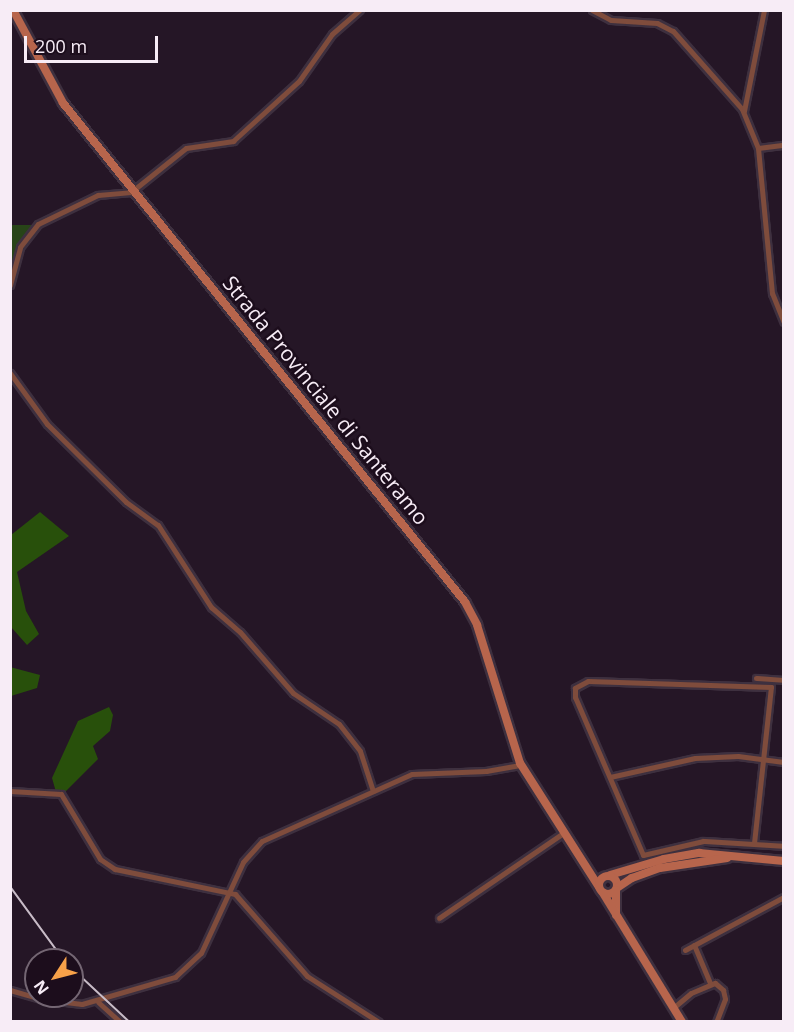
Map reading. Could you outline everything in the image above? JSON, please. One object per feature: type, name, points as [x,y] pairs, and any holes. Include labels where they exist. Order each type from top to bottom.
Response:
[{"type":"main road","name":"Strada Provinciale di Santeramo","points":[[13,10],[58,96],[465,602],[477,625],[521,765],[564,835]]},
{"type":"main road","points":[[564,835],[587,866],[616,880],[615,912],[628,937]]},
{"type":"main road","points":[[564,835],[601,890],[682,1022]]},
{"type":"main road","points":[[601,890],[602,878],[609,875],[685,855],[741,856],[783,861]]},
{"type":"main road","points":[[601,890],[616,889],[632,878],[660,868],[741,856]]},
{"type":"street","points":[[10,285],[20,247],[38,224],[98,195],[133,190],[186,148],[233,141],[299,81],[332,34],[360,10]]},
{"type":"street","points":[[592,10],[611,20],[657,23],[673,31],[744,112],[758,148],[772,293],[783,322]]},
{"type":"street","points":[[744,112],[764,10]]},
{"type":"street","points":[[758,148],[783,145]]},
{"type":"street","points":[[10,373],[47,424],[126,502],[158,525],[211,607],[240,632],[292,693],[339,724],[360,751],[373,791]]},
{"type":"street","points":[[756,678],[783,680]]},
{"type":"street","points":[[754,843],[771,687],[582,682],[574,692],[643,855],[704,841],[783,846]]},
{"type":"street","points":[[610,777],[678,759],[723,756],[783,762]]},
{"type":"street","points":[[10,990],[54,1002],[98,1002],[166,981],[188,969],[201,953],[243,862],[262,841],[421,772],[486,771],[521,765]]},
{"type":"street","points":[[10,791],[61,794],[100,859],[115,869],[230,892],[307,976],[379,1022]]},
{"type":"street","points":[[439,918],[564,835]]},
{"type":"street","points":[[685,951],[783,897]]},
{"type":"street","points":[[694,945],[710,983],[720,987],[725,993],[721,1016],[716,1022]]},
{"type":"street","points":[[673,1008],[710,983]]},
{"type":"street","points":[[98,1002],[120,1022]]},
{"type":"green space","points":[[10,225],[34,225],[17,249],[12,271]]},
{"type":"green space","points":[[40,512],[69,536],[17,572],[26,611],[39,634],[27,645],[11,627],[11,535]]},
{"type":"green space","points":[[10,667],[40,675],[37,688],[11,696]]},
{"type":"green space","points":[[109,707],[113,715],[110,731],[93,746],[98,759],[62,795],[56,792],[52,778],[78,721]]},
{"type":"railway","points":[[10,886],[55,948]]},
{"type":"railway","points":[[84,979],[130,1022]]}]
